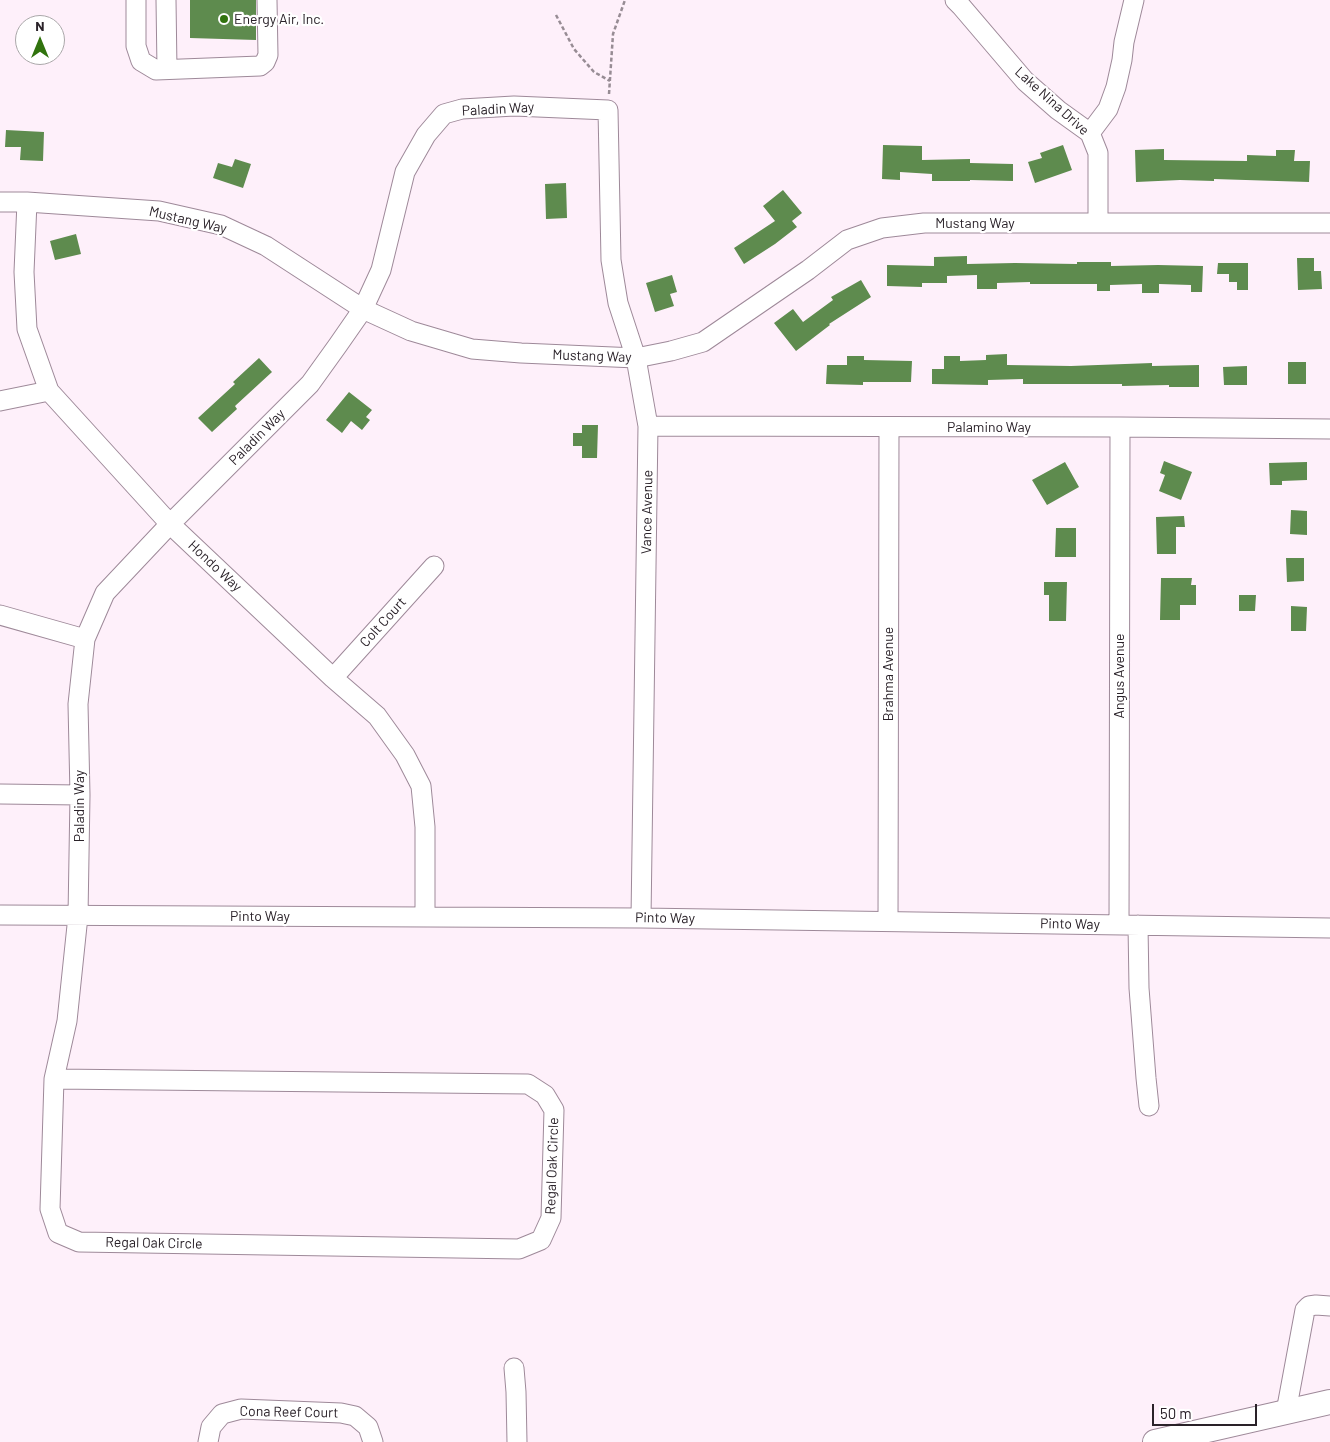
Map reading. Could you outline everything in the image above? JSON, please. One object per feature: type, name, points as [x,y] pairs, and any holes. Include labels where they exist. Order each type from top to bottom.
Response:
[{"type":"main road","points":[[1154,1442],[1330,1402]]},
{"type":"street","points":[[136,0],[136,46],[141,61],[156,70],[260,66],[265,62],[268,55],[267,0]]},
{"type":"street","points":[[166,0],[167,69]]},
{"type":"street","name":"Lake Nina Drive","points":[[955,0],[1025,81],[1058,110],[1090,134],[1098,153],[1098,223]]},
{"type":"street","points":[[1090,134],[1108,109],[1116,87],[1134,0]]},
{"type":"street","name":"Paladin Way","points":[[78,916],[80,795],[78,704],[85,639],[105,593],[170,524],[310,384],[363,309],[381,270],[406,172],[426,135],[444,114],[462,109],[514,106],[608,110]]},
{"type":"street","name":"Vance Avenue","points":[[608,110],[611,260],[618,303],[636,358],[648,426],[641,918]]},
{"type":"street","name":"Mustang Way","points":[[0,202],[27,202],[159,211],[221,224],[266,246],[363,309],[411,331],[472,349],[636,358],[703,342],[808,270],[847,240],[882,228],[924,223],[1330,224]]},
{"type":"street","name":"Hondo Way","points":[[27,202],[24,272],[27,330],[49,391],[170,524],[333,678],[377,716],[406,755],[421,786],[425,827],[425,916]]},
{"type":"street","points":[[0,401],[49,391]]},
{"type":"street","name":"Palamino Way","points":[[648,426],[1330,429]]},
{"type":"street","name":"Brahma Avenue","points":[[888,921],[889,427]]},
{"type":"street","name":"Angus Avenue","points":[[1119,924],[1120,427]]},
{"type":"street","name":"Colt Court","points":[[333,678],[434,566]]},
{"type":"street","points":[[0,615],[85,639]]},
{"type":"street","points":[[0,794],[80,795]]},
{"type":"street","name":"Pinto Way","points":[[0,915],[641,918],[1330,928]]},
{"type":"street","name":"Regal Oak Circle","points":[[54,1079],[528,1084],[545,1095],[554,1110],[551,1218],[541,1240],[519,1249],[79,1242],[58,1233],[50,1209],[54,1079],[67,1021],[78,916]]},
{"type":"street","points":[[1138,925],[1139,988],[1150,1106]]},
{"type":"street","points":[[1286,1412],[1305,1310],[1309,1306],[1330,1306]]},
{"type":"street","points":[[514,1368],[517,1442]]},
{"type":"street","name":"Cona Reef Court","points":[[208,1442],[211,1426],[222,1414],[241,1409],[341,1413],[356,1416],[368,1426],[373,1442]]},
{"type":"path","points":[[608,110],[613,34],[625,0]]},
{"type":"path","points":[[556,15],[574,49],[594,72],[610,81]]},
{"type":"building","name":"Energy Air, Inc.","points":[[190,0],[256,0],[256,40],[190,38]]},
{"type":"building","points":[[6,130],[44,132],[43,161],[20,160],[21,147],[5,147]]},
{"type":"building","points":[[883,145],[922,146],[922,160],[970,159],[970,163],[1013,164],[1013,181],[932,181],[932,174],[900,172],[900,180],[882,179]]},
{"type":"building","points":[[1063,145],[1072,170],[1035,183],[1028,162],[1042,158],[1040,153]]},
{"type":"building","points":[[1164,149],[1164,160],[1247,161],[1247,155],[1276,156],[1276,150],[1295,150],[1294,161],[1310,161],[1309,182],[1214,179],[1214,181],[1136,182],[1135,150]]},
{"type":"building","points":[[235,159],[251,164],[243,188],[213,178],[218,163],[232,167]]},
{"type":"building","points":[[566,183],[567,218],[546,219],[545,184]]},
{"type":"building","points":[[783,190],[802,213],[792,221],[797,227],[744,264],[734,248],[775,221],[763,206]]},
{"type":"building","points":[[76,234],[81,254],[55,260],[50,241]]},
{"type":"building","points":[[967,256],[967,264],[1077,264],[1077,262],[1111,262],[1111,266],[1203,266],[1202,292],[1191,292],[1191,285],[1159,284],[1159,293],[1142,293],[1142,284],[1110,285],[1110,291],[1097,291],[1097,284],[1030,284],[1030,282],[997,283],[997,289],[977,289],[977,275],[947,276],[947,283],[922,283],[922,287],[887,286],[887,265],[934,266],[934,257]]},
{"type":"building","points":[[1297,258],[1314,258],[1314,271],[1321,271],[1322,289],[1298,290]]},
{"type":"building","points":[[1218,263],[1248,263],[1248,290],[1237,290],[1237,282],[1229,282],[1229,274],[1217,274]]},
{"type":"building","points":[[672,275],[677,292],[670,294],[674,306],[655,312],[646,283]]},
{"type":"building","points":[[861,280],[871,297],[829,324],[796,351],[774,323],[793,309],[803,322],[833,300],[831,297]]},
{"type":"building","points":[[1007,354],[1007,365],[1071,366],[1152,363],[1152,366],[1199,365],[1199,387],[1169,387],[1169,385],[1122,386],[1122,384],[1023,384],[1023,379],[988,380],[988,385],[932,384],[932,369],[944,369],[944,356],[960,356],[960,361],[986,360],[986,355]]},
{"type":"building","points":[[847,356],[864,356],[864,360],[912,361],[911,382],[863,382],[863,385],[826,384],[827,365],[847,365]]},
{"type":"building","points":[[259,358],[272,372],[235,406],[237,409],[212,432],[198,418],[235,384],[233,382]]},
{"type":"building","points":[[1288,362],[1306,362],[1306,384],[1288,384]]},
{"type":"building","points":[[1247,366],[1247,385],[1224,385],[1223,367]]},
{"type":"building","points":[[349,392],[372,410],[366,417],[370,420],[362,430],[351,421],[342,433],[326,420]]},
{"type":"building","points":[[582,425],[598,425],[597,458],[582,458],[582,446],[573,446],[573,433],[582,433]]},
{"type":"building","points":[[1164,461],[1192,472],[1181,500],[1159,491],[1165,475],[1160,473]]},
{"type":"building","points":[[1065,462],[1079,487],[1047,505],[1032,480]]},
{"type":"building","points":[[1307,462],[1307,480],[1282,481],[1282,485],[1270,485],[1269,463]]},
{"type":"building","points":[[1291,510],[1307,511],[1307,535],[1290,534]]},
{"type":"building","points":[[1184,516],[1185,527],[1176,527],[1176,554],[1157,554],[1156,517]]},
{"type":"building","points":[[1056,528],[1076,528],[1076,557],[1055,557]]},
{"type":"building","points":[[1286,558],[1304,558],[1304,581],[1287,582]]},
{"type":"building","points":[[1161,578],[1192,578],[1191,585],[1196,585],[1196,605],[1180,605],[1180,620],[1160,620]]},
{"type":"building","points":[[1044,582],[1067,582],[1066,621],[1049,621],[1049,595],[1044,595]]},
{"type":"building","points":[[1239,595],[1256,595],[1255,611],[1239,611]]},
{"type":"building","points":[[1291,606],[1307,607],[1306,631],[1291,631]]},
{"type":"place","name":"Energy Air, Inc.","points":[[224,19]]}]
